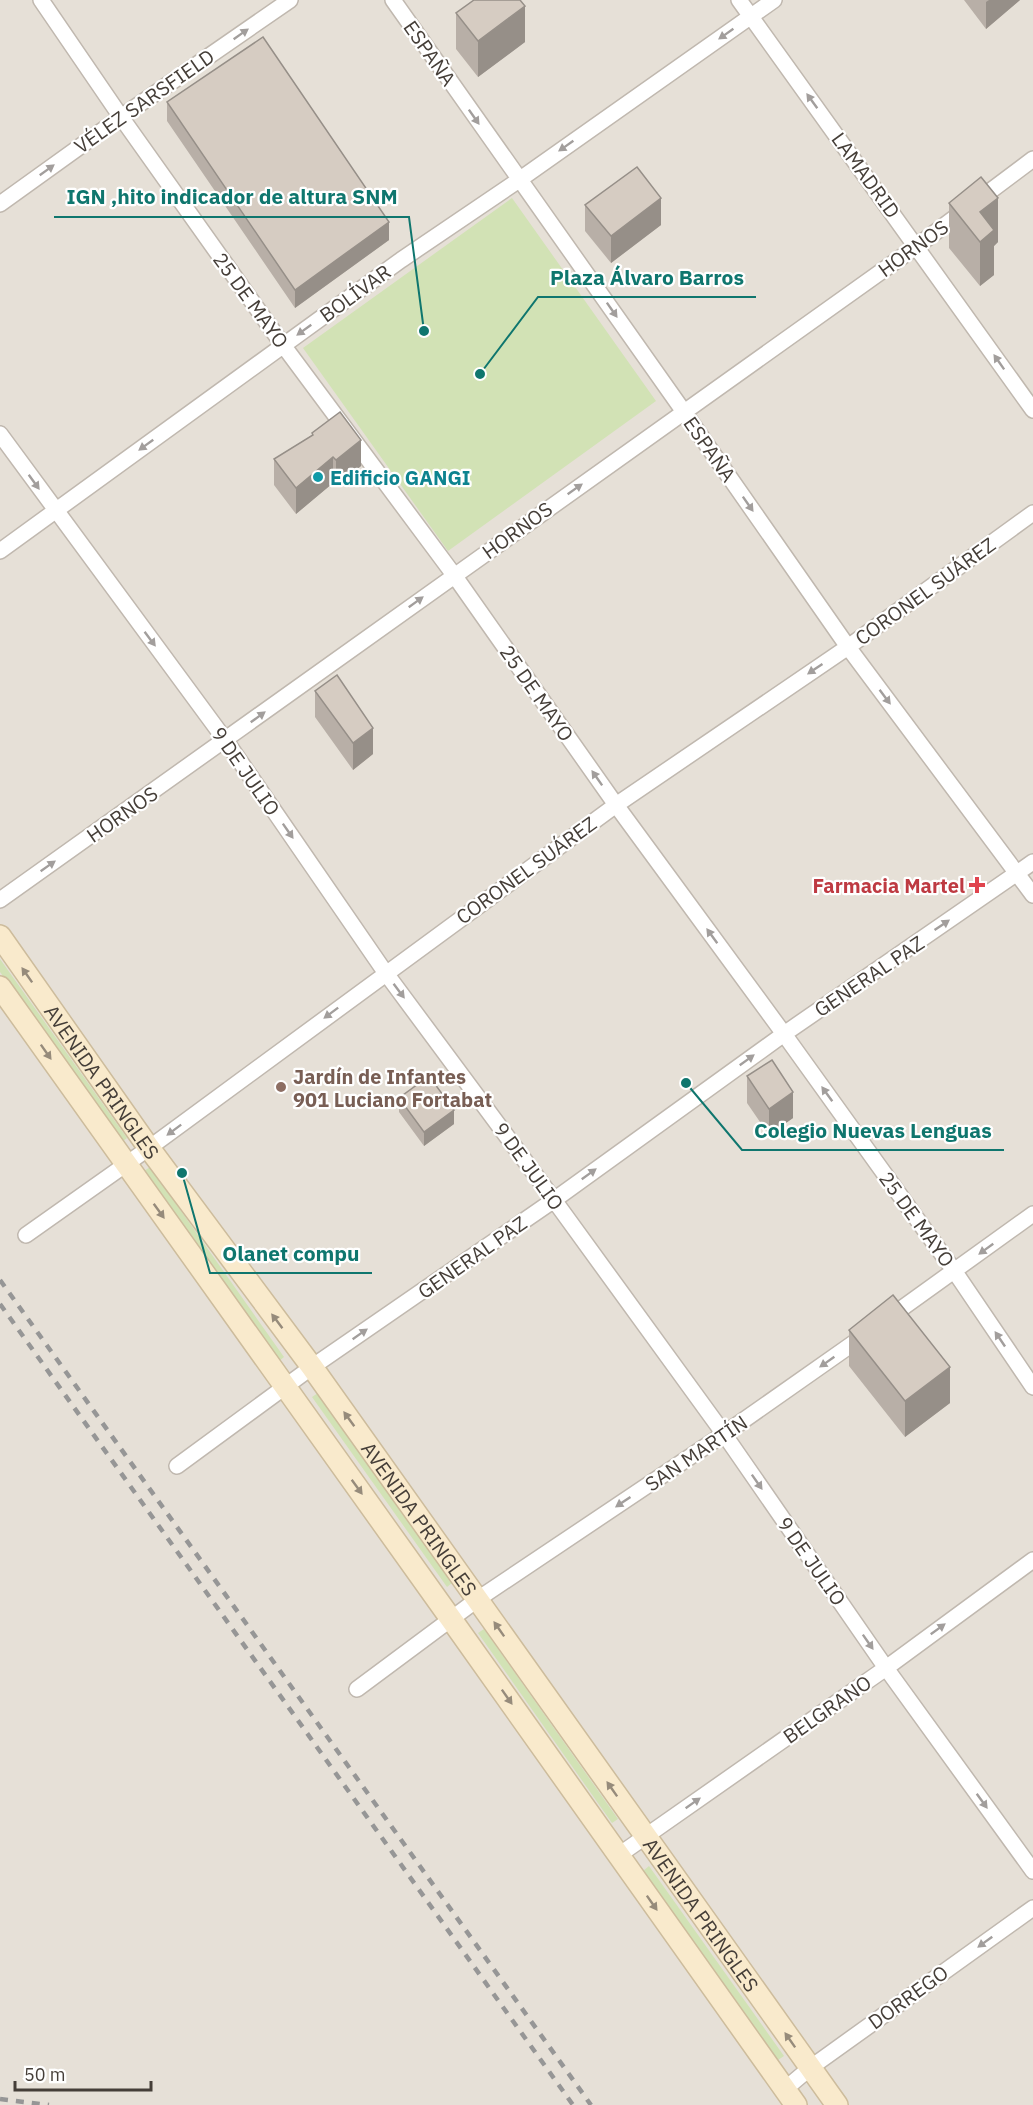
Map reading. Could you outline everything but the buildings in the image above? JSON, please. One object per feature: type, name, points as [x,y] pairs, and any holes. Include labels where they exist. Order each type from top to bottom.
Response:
[{"type":"main road","name":"AVENIDA PRINGLES","points":[[0,936],[149,1148],[312,1367],[837,2105]]},
{"type":"main road","name":"AVENIDA PRINGLES","points":[[0,987],[452,1618],[790,2097]]},
{"type":"street","name":"25 DE MAYO","points":[[41,0],[120,117],[283,345],[454,575],[616,805],[955,1272],[1033,1387]]},
{"type":"street","name":"VÉLEZ SARSFIELD","points":[[0,204],[120,117],[290,0]]},
{"type":"street","name":"ESPAÑA","points":[[393,0],[848,647],[1033,895]]},
{"type":"street","name":"LAMADRID","points":[[739,0],[1033,410]]},
{"type":"street","name":"BOLÍVAR","points":[[0,551],[401,260],[519,180],[774,0]]},
{"type":"street","name":"HORNOS","points":[[0,900],[917,246],[1033,159]]},
{"type":"street","name":"9 DE JULIO","points":[[0,434],[226,741],[385,972],[724,1434],[886,1668],[1033,1871]]},
{"type":"street","name":"CORONEL SUÁREZ","points":[[26,1235],[126,1165],[385,972],[616,805],[848,647],[1033,513]]},
{"type":"street","name":"GENERAL PAZ","points":[[177,1466],[312,1367],[554,1200],[784,1034],[1033,862]]},
{"type":"street","name":"SAN MARTÍN","points":[[357,1689],[478,1599],[724,1434],[955,1272],[1033,1214]]},
{"type":"street","name":"BELGRANO","points":[[619,1855],[886,1668],[1033,1560]]},
{"type":"street","name":"DORREGO","points":[[790,2097],[810,2068],[1033,1908]]},
{"type":"shaded area","points":[[0,0],[1033,0],[1033,2105],[0,2105]]},
{"type":"green space","points":[[512,198],[656,401],[448,551],[303,348]]},
{"type":"green space","points":[[0,959],[127,1138],[121,1143],[0,972]]},
{"type":"green space","points":[[150,1167],[284,1357],[279,1361],[144,1171]]},
{"type":"green space","points":[[318,1393],[452,1583],[447,1587],[312,1397]]},
{"type":"green space","points":[[484,1629],[618,1819],[612,1823],[478,1633]]},
{"type":"green space","points":[[649,1866],[784,2056],[778,2060],[643,1871]]},
{"type":"railway","points":[[0,1280],[591,2105]]},
{"type":"railway","points":[[0,1304],[573,2105]]},
{"type":"railway","points":[[0,2099],[49,2105]]},
{"type":"place","name":"IGN ,hito indicador de altura SNM","points":[[424,331]]},
{"type":"place","name":"Plaza Álvaro Barros","points":[[480,374]]},
{"type":"place","name":"Edificio GANGI","points":[[318,477]]},
{"type":"place","name":"Farmacia Martel","points":[[977,885]]},
{"type":"place","name":"Colegio Nuevas Lenguas","points":[[686,1083]]},
{"type":"place","name":"Jardín de Infantes 901 Luciano Fortabat","points":[[281,1087]]},
{"type":"place","name":"Olanet compu","points":[[182,1173]]}]
